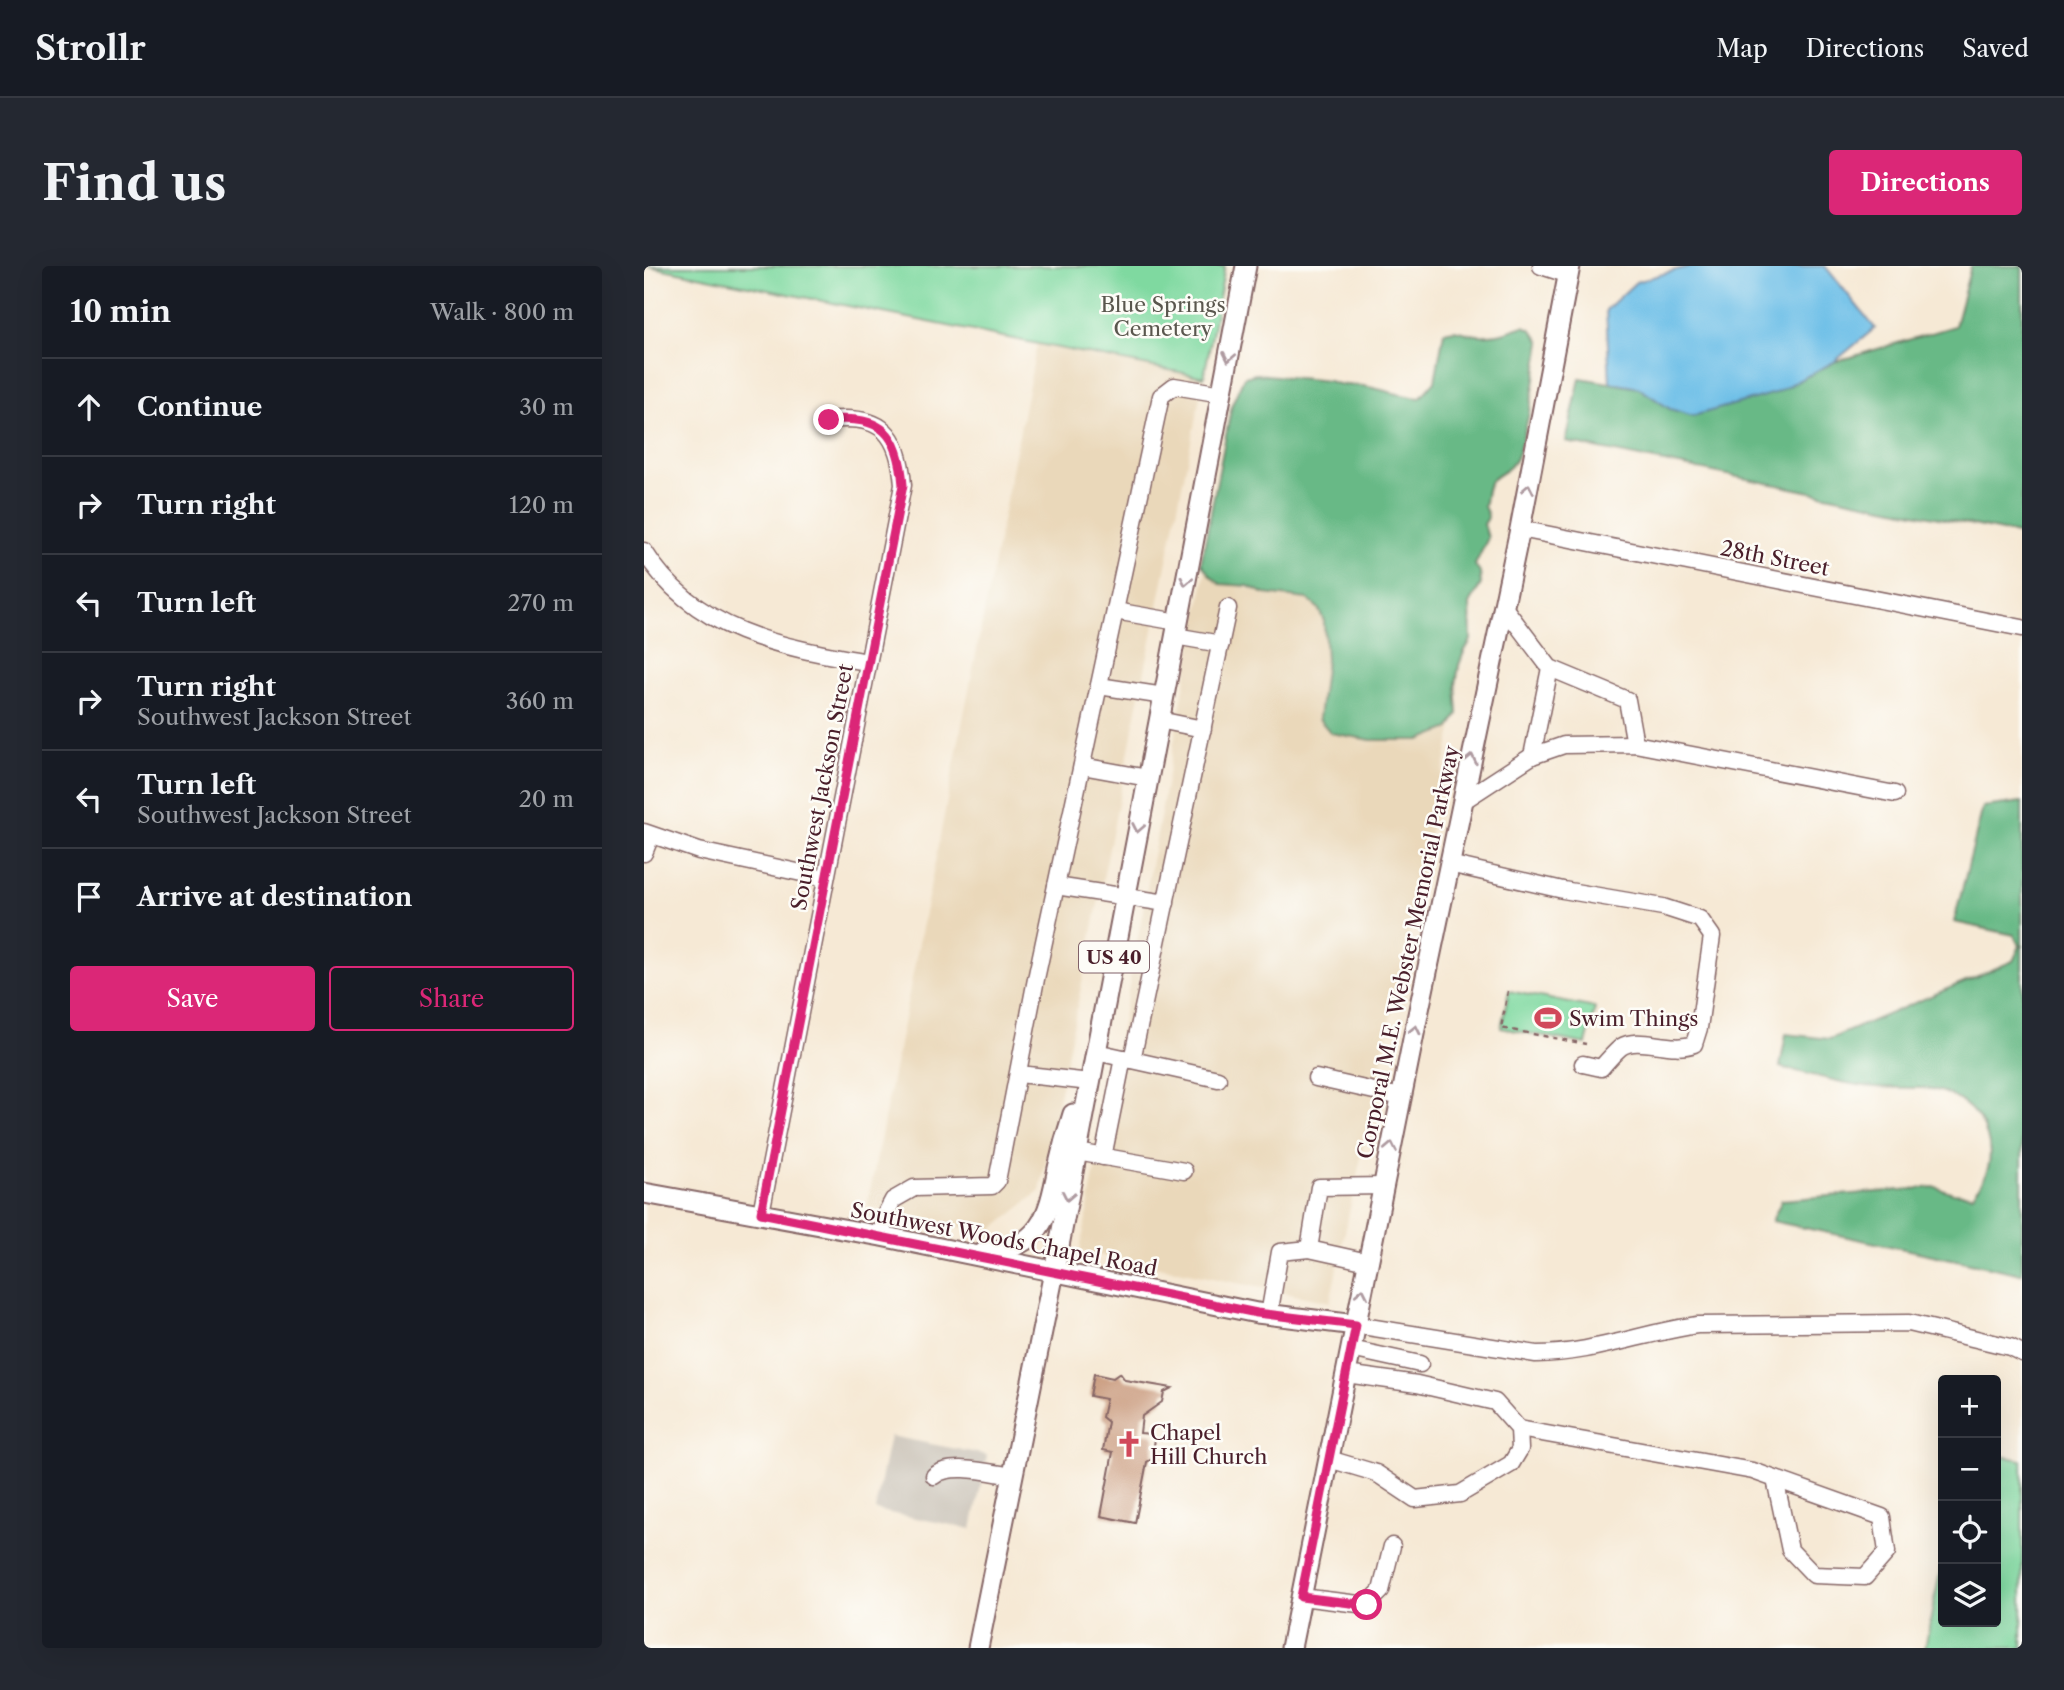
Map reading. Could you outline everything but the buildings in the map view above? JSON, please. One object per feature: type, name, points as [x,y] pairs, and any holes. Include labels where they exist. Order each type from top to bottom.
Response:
[{"type":"main road","name":"US 40","points":[[978,1648],[1054,1272],[1246,266]]},
{"type":"main road","name":"Corporal M.E. Webster Memorial Parkway","points":[[1291,1648],[1401,1097],[1520,529],[1570,270]]},
{"type":"main road","points":[[967,1254],[998,1252],[1017,1246],[1032,1237],[1041,1226],[1047,1215],[1075,1107],[1090,1082]]},
{"type":"main road","name":"Southwest Woods Chapel Road","points":[[644,1193],[761,1213],[1269,1315],[1356,1325]]},
{"type":"street","points":[[1541,266],[1570,270]]},
{"type":"street","points":[[881,1237],[885,1215],[893,1200],[914,1188],[992,1186],[998,1181],[1056,886],[1161,396],[1174,386],[1222,394]]},
{"type":"street","name":"Southwest Jackson Street","points":[[761,1213],[903,485],[901,461],[891,439],[876,423],[852,418],[829,420]]},
{"type":"street","name":"28th Street","points":[[1520,529],[2022,628]]},
{"type":"street","points":[[644,551],[653,566],[684,597],[720,622],[788,648],[867,662]]},
{"type":"street","points":[[1503,606],[1550,668],[1627,700],[1635,744]]},
{"type":"street","points":[[1103,1157],[1166,903],[1228,608]]},
{"type":"street","points":[[1115,611],[1221,644]]},
{"type":"street","points":[[1532,756],[1550,668]]},
{"type":"street","points":[[1099,687],[1164,696]]},
{"type":"street","points":[[1159,720],[1203,729]]},
{"type":"street","points":[[1463,801],[1532,756],[1564,745],[1635,744],[1895,794]]},
{"type":"street","points":[[1082,766],[1148,778]]},
{"type":"street","points":[[644,853],[648,834],[744,863],[825,878]]},
{"type":"street","points":[[1449,864],[1563,890],[1663,907],[1700,919],[1712,936],[1699,1028],[1693,1044],[1682,1048],[1642,1042],[1623,1045],[1601,1068],[1583,1064]]},
{"type":"street","points":[[1056,886],[1166,903]]},
{"type":"street","points":[[1096,1052],[1218,1079]]},
{"type":"street","points":[[1018,1074],[1090,1082]]},
{"type":"street","points":[[1316,1078],[1401,1097]]},
{"type":"street","points":[[1077,1152],[1184,1171]]},
{"type":"street","points":[[1309,1249],[1319,1186],[1384,1186]]},
{"type":"street","points":[[1269,1315],[1280,1252],[1309,1249],[1368,1262]]},
{"type":"street","points":[[1356,1325],[1536,1354],[1561,1354],[1697,1325],[1909,1323],[2022,1353]]},
{"type":"street","points":[[1417,1384],[1425,1337]]},
{"type":"street","points":[[1351,1349],[1420,1364]]},
{"type":"street","points":[[1346,1374],[1417,1384],[1495,1402],[1519,1429],[1753,1471],[1776,1479],[1882,1517],[1887,1552],[1865,1577],[1814,1575],[1790,1550],[1776,1479]]},
{"type":"street","points":[[1329,1460],[1376,1473],[1415,1499],[1460,1494],[1511,1464],[1520,1449],[1519,1429]]},
{"type":"street","points":[[934,1476],[938,1472],[951,1469],[1013,1476]]},
{"type":"street","points":[[1301,1597],[1367,1605],[1381,1591],[1392,1546]]},
{"type":"path","points":[[1508,991],[1501,1028],[1586,1044]]},
{"type":"shaded area","points":[[1037,344],[1204,377],[1040,1191],[988,1233],[867,1207]]},
{"type":"shaded area","points":[[1206,569],[1211,576],[1265,594],[1307,599],[1318,608],[1324,621],[1326,660],[1325,683],[1319,705],[1450,729],[1454,721],[1330,1302],[1080,1251]]},
{"type":"shaded area","points":[[890,1436],[987,1455],[972,1529],[875,1510]]},
{"type":"green space","name":"Blue Springs Cemetery","points":[[648,266],[1225,266],[1204,377]]},
{"type":"green space","points":[[1971,266],[2022,266],[2022,535],[1566,442],[1580,378],[1639,388],[1670,409],[1775,393],[1834,362],[1955,326]]},
{"type":"green space","points":[[1524,326],[1532,330],[1541,342],[1533,394],[1516,458],[1492,480],[1487,489],[1484,506],[1488,517],[1484,524],[1488,538],[1475,565],[1480,573],[1481,584],[1470,604],[1471,640],[1459,665],[1456,684],[1458,714],[1450,728],[1420,740],[1371,740],[1331,733],[1319,719],[1326,660],[1324,621],[1318,608],[1307,599],[1265,594],[1248,586],[1220,584],[1201,563],[1232,404],[1244,377],[1256,374],[1329,381],[1420,398],[1435,381],[1444,332],[1455,330],[1473,335],[1491,335]]},
{"type":"green space","points":[[2022,802],[2022,1274],[1772,1221],[1782,1200],[1936,1187],[1953,1193],[1973,1195],[1982,1181],[1990,1160],[1987,1136],[1978,1117],[1962,1102],[1933,1089],[1858,1085],[1780,1067],[1786,1034],[1830,1039],[2013,961],[2020,946],[2014,935],[1954,922],[1983,807]]},
{"type":"green space","name":"Swim Things","points":[[1509,991],[1595,1008],[1586,1044],[1501,1028]]},
{"type":"green space","points":[[2001,1456],[2022,1460],[2022,1648],[1925,1648],[1938,1582],[1938,1627],[2001,1627]]},
{"type":"water","points":[[1690,266],[1825,266],[1875,328],[1834,362],[1775,393],[1693,416],[1670,409],[1639,388],[1610,382],[1606,310],[1636,282]]},
{"type":"place","name":"Swim Things","points":[[1548,1018]]},
{"type":"place","name":"Chapel Hill Church","points":[[1129,1444]]},
{"type":"route","points":[[829,420],[852,418],[876,423],[891,439],[901,461],[903,485],[761,1213],[1257,1313],[1356,1325],[1301,1597],[1367,1605]]}]
